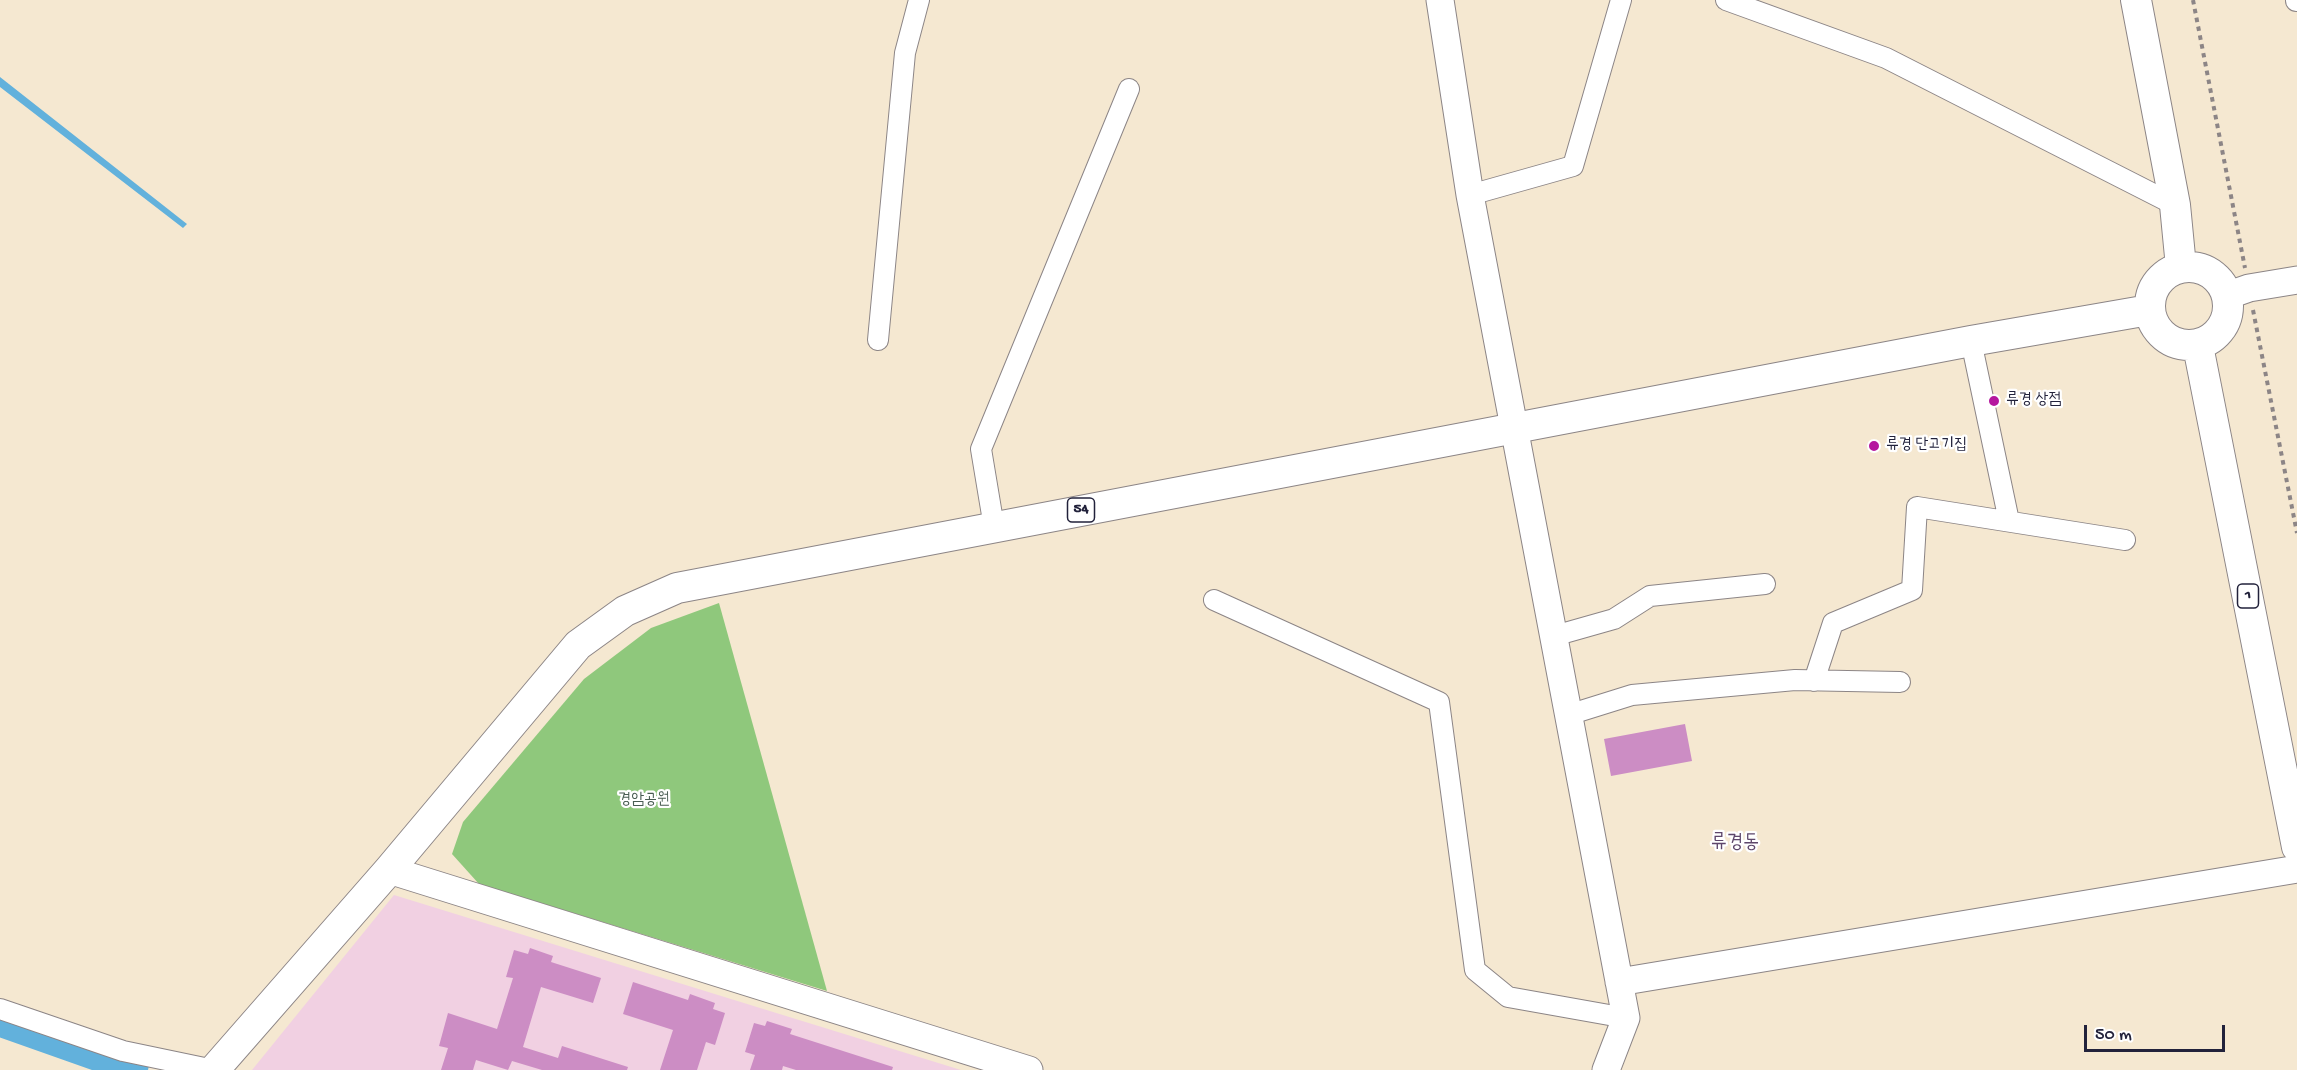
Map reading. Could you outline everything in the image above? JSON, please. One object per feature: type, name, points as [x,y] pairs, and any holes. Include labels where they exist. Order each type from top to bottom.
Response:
[{"type":"main road","points":[[2136,0],[2175,205],[2181,267]]},
{"type":"main road","points":[[2181,267],[2205,269],[2224,286],[2229,295],[2229,310],[2220,333],[2198,346],[2173,343],[2154,327],[2149,302],[2159,279],[2181,267]]},
{"type":"main road","name":"54","points":[[214,1070],[389,870],[578,645],[625,611],[677,588],[1971,341],[2149,310]]},
{"type":"main road","name":"1","points":[[2198,346],[2297,847]]},
{"type":"street","points":[[878,340],[905,53],[919,0]]},
{"type":"street","points":[[1440,0],[1470,195],[1626,1018],[1606,1070]]},
{"type":"street","points":[[1470,195],[1573,166],[1621,0]]},
{"type":"street","points":[[1726,0],[1886,58],[2175,205]]},
{"type":"street","points":[[994,527],[981,449],[1129,89]]},
{"type":"street","points":[[2229,295],[2249,288],[2297,280]]},
{"type":"street","points":[[1971,341],[2009,521]]},
{"type":"street","points":[[1814,681],[1833,623],[1912,590],[1917,507],[2126,540]]},
{"type":"street","points":[[1554,636],[1614,619],[1650,596],[1765,584]]},
{"type":"street","points":[[1214,600],[1439,702],[1475,970],[1508,997],[1626,1018]]},
{"type":"street","points":[[1568,715],[1632,695],[1795,680],[1900,682]]},
{"type":"street","points":[[1619,982],[2297,869]]},
{"type":"street","points":[[389,870],[1029,1070]]},
{"type":"street","points":[[0,1009],[123,1051],[214,1070]]},
{"type":"shaded area","points":[[394,895],[961,1070],[252,1070]]},
{"type":"green space","name":"경암공원","points":[[719,603],[827,991],[479,884],[452,854],[463,822],[584,679],[651,628]]},
{"type":"water","points":[[0,77],[187,224],[183,228],[0,87]]},
{"type":"water","points":[[0,1013],[150,1061],[148,1070],[121,1070],[69,1048],[0,1025]]},
{"type":"building","points":[[1685,724],[1692,761],[1611,776],[1604,739]]},
{"type":"building","points":[[530,948],[553,956],[551,962],[601,978],[593,1003],[541,987],[523,1047],[558,1058],[562,1046],[628,1067],[627,1070],[542,1070],[512,1061],[508,1070],[476,1060],[473,1070],[441,1070],[448,1048],[439,1046],[448,1013],[497,1029],[513,978],[506,977],[514,950],[528,954]]},
{"type":"building","points":[[633,982],[688,1000],[690,994],[715,1003],[713,1009],[725,1013],[715,1045],[706,1042],[697,1070],[660,1070],[673,1030],[623,1014]]},
{"type":"building","points":[[767,1021],[792,1029],[790,1034],[893,1067],[892,1070],[796,1070],[783,1066],[782,1070],[750,1070],[755,1055],[745,1052],[754,1023],[765,1026]]},
{"type":"waterway","points":[[0,1027],[122,1070]]},
{"type":"place","name":"류경 상점","points":[[1994,401]]},
{"type":"place","name":"류경 단고기집","points":[[1874,446]]},
{"type":"district","name":"류경동","points":[[1735,844]]}]
